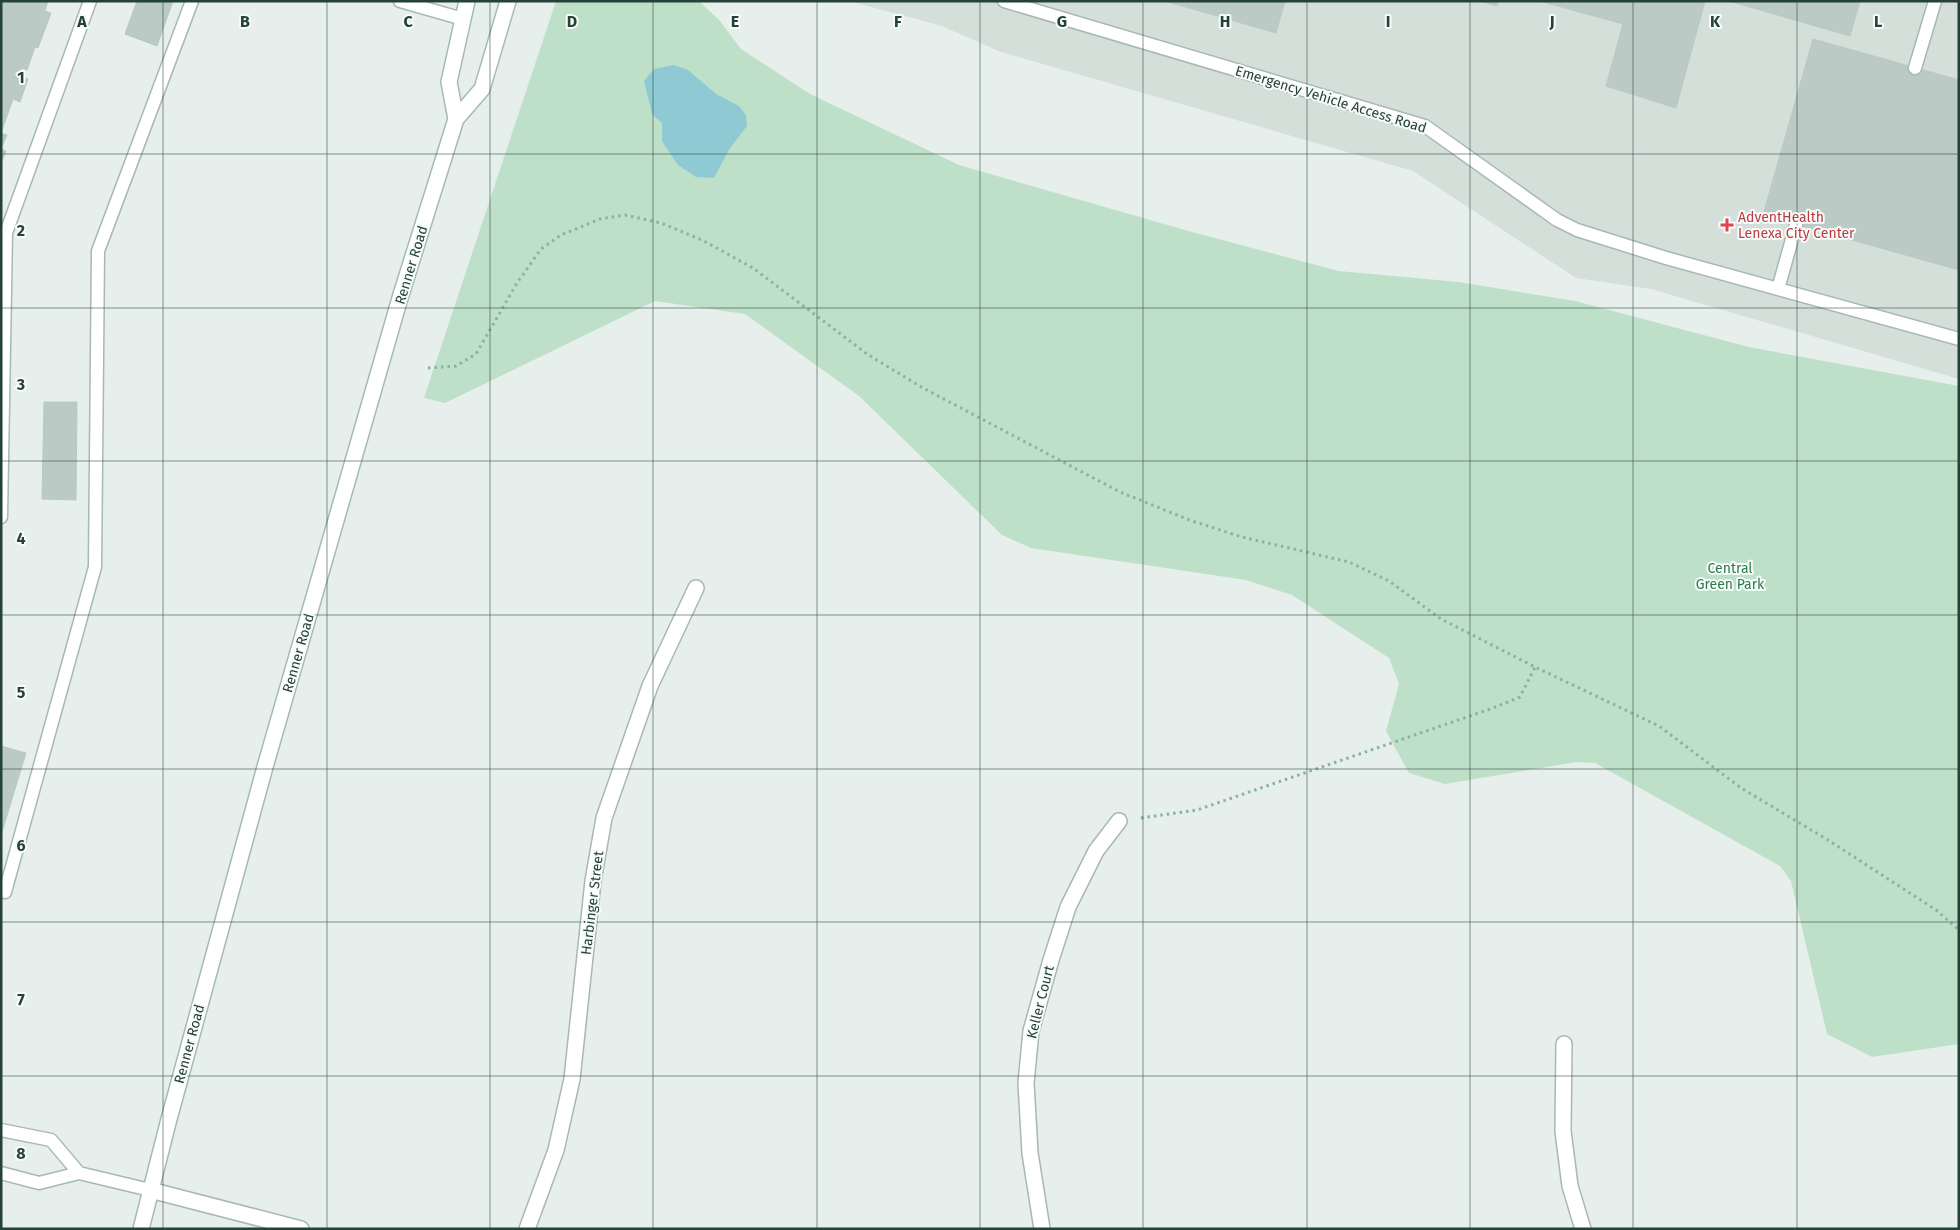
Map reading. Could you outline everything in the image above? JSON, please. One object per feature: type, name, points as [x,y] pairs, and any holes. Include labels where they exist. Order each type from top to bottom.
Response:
[{"type":"street","name":"Renner Road","points":[[456,120],[449,82],[467,1]]},
{"type":"street","name":"Renner Road","points":[[141,1229],[265,767],[400,298],[456,120],[482,89],[508,1]]},
{"type":"street","name":"Harbinger Street","points":[[527,1229],[556,1150],[572,1080],[593,881],[604,818],[650,686],[696,588]]},
{"type":"street","name":"Keller Court","points":[[1042,1229],[1030,1153],[1026,1083],[1031,1031],[1050,960],[1068,907],[1096,851],[1119,821]]},
{"type":"street","points":[[1564,1044],[1563,1131],[1570,1186],[1582,1229]]},
{"type":"street","points":[[150,1190],[301,1229]]},
{"type":"lane","points":[[1,517],[6,233],[90,1]]},
{"type":"lane","points":[[2,894],[95,567],[98,251],[192,1]]},
{"type":"lane","points":[[400,1],[463,19]]},
{"type":"lane","name":"Emergency Vehicle Access Road","points":[[1004,1],[1425,126],[1557,220],[1577,230],[1666,258],[1959,339]]},
{"type":"lane","points":[[1915,68],[1935,1]]},
{"type":"lane","points":[[1778,289],[1796,225]]},
{"type":"lane","points":[[1,1130],[51,1140],[80,1173]]},
{"type":"lane","points":[[1,1174],[39,1183],[80,1173],[150,1190]]},
{"type":"path","points":[[428,368],[456,366],[476,354],[517,283],[541,249],[561,235],[600,219],[625,215],[661,222],[704,241],[753,268],[867,354],[923,388],[1120,492],[1217,529],[1349,562],[1389,581],[1441,618],[1535,668],[1659,726],[1741,788],[1903,888],[1936,910],[1959,930]]},
{"type":"path","points":[[1119,821],[1197,810],[1493,708],[1520,697],[1535,668]]},
{"type":"shaded area","name":"AdventHealth Lenexa City Center","points":[[849,1],[1959,1],[1959,379],[1651,289],[1576,278],[1413,171],[1001,52],[942,26]]},
{"type":"green space","name":"Central Green Park","points":[[556,1],[699,1],[720,21],[741,49],[810,94],[959,165],[1192,232],[1339,271],[1459,282],[1575,301],[1749,347],[1959,386],[1959,1044],[1872,1057],[1827,1034],[1791,881],[1780,866],[1595,763],[1577,762],[1445,784],[1409,773],[1386,731],[1399,684],[1389,658],[1292,595],[1246,580],[1031,548],[1002,535],[859,396],[745,314],[655,301],[445,403],[424,398]]},
{"type":"water","points":[[674,65],[688,70],[716,94],[739,106],[746,115],[747,126],[730,148],[714,178],[696,177],[678,165],[662,141],[662,123],[652,114],[644,81],[654,69]]},
{"type":"building","points":[[1,1],[48,1],[45,11],[51,13],[38,48],[35,47],[27,70],[22,68],[19,76],[28,79],[20,102],[13,99],[1,133]]},
{"type":"building","points":[[137,1],[173,1],[157,46],[125,34]]},
{"type":"building","points":[[1165,1],[1285,1],[1276,33]]},
{"type":"building","points":[[1481,1],[1499,1],[1497,6]]},
{"type":"building","points":[[1540,1],[1705,1],[1676,108],[1606,86],[1623,24]]},
{"type":"building","points":[[1729,1],[1860,1],[1850,36]]},
{"type":"building","points":[[1813,39],[1959,80],[1959,270],[1763,215]]},
{"type":"building","points":[[1,133],[7,135],[1,149]]},
{"type":"building","points":[[1,149],[6,151],[1,163]]},
{"type":"building","points":[[44,402],[77,402],[76,500],[42,499]]},
{"type":"building","points":[[1,746],[26,753],[1,835]]},
{"type":"place","name":"AdventHealth Lenexa City Center","points":[[1727,225]]}]
